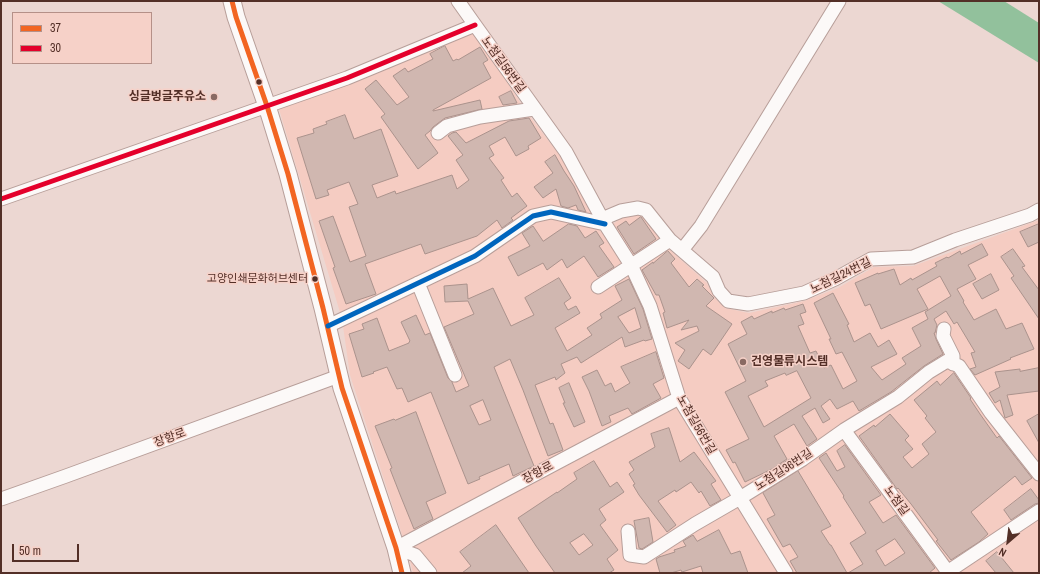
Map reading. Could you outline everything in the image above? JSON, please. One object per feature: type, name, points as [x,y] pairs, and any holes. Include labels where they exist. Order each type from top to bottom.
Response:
[{"type":"main road","points":[[232,1],[236,17],[268,106],[288,174],[328,326],[342,388],[396,548],[402,573]]},
{"type":"street","name":"노첨길56번길","points":[[458,1],[566,152],[603,222],[632,265],[650,306],[679,398],[786,573]]},
{"type":"street","points":[[682,250],[701,226],[839,1]]},
{"type":"street","points":[[1,199],[348,78],[474,25]]},
{"type":"street","name":"노첨길56번길","points":[[438,133],[447,126],[480,117],[534,108]]},
{"type":"street","name":"노첨길24번길","points":[[603,222],[621,211],[638,208],[646,210],[670,240],[713,277],[719,291],[728,301],[748,304],[804,294],[871,259],[913,257],[955,240],[1030,215],[1039,210]]},
{"type":"street","points":[[328,326],[475,256],[533,216],[551,212],[603,222]]},
{"type":"street","points":[[598,287],[670,240]]},
{"type":"street","points":[[418,283],[455,374]]},
{"type":"street","points":[[944,329],[943,336],[954,356],[953,364],[959,366],[991,413],[1039,474]]},
{"type":"street","name":"노첨길36번길","points":[[628,531],[630,555],[644,557],[695,524],[803,459],[844,430],[898,397],[929,372],[947,361],[953,364]]},
{"type":"street","name":"장항로","points":[[1,499],[339,376]]},
{"type":"street","name":"장항로","points":[[396,548],[679,398]]},
{"type":"street","name":"노첨길","points":[[844,430],[947,572],[1039,511]]},
{"type":"street","points":[[396,548],[415,556],[430,573]]},
{"type":"shaded area","points":[[938,1],[1004,1],[1039,23],[1039,63]]},
{"type":"shaded area","points":[[472,32],[494,61],[525,110],[561,157],[601,232],[623,217],[644,215],[663,244],[707,283],[714,297],[725,308],[749,313],[804,301],[838,288],[874,267],[913,266],[1039,220],[1039,573],[413,573],[408,553],[350,375],[342,319],[279,109],[345,86]]},
{"type":"building","points":[[445,46],[453,61],[458,60],[480,47],[488,60],[483,63],[491,78],[433,110],[480,100],[482,109],[445,118],[433,127],[425,135],[438,153],[418,169],[381,117],[385,114],[365,89],[376,80],[397,105],[409,97],[393,76],[405,68],[408,72],[433,59],[430,54]]},
{"type":"building","points":[[511,91],[517,103],[503,105],[499,97]]},
{"type":"building","points":[[345,115],[354,139],[381,129],[398,176],[372,185],[377,198],[395,191],[396,194],[452,175],[457,189],[469,180],[456,160],[463,155],[448,136],[456,132],[466,143],[509,121],[529,118],[541,138],[528,146],[529,149],[516,156],[505,137],[489,146],[494,155],[489,158],[504,178],[501,180],[512,197],[517,193],[527,206],[511,218],[513,220],[502,228],[497,220],[477,236],[425,254],[421,244],[365,264],[376,294],[346,304],[333,268],[335,267],[319,221],[333,216],[350,262],[366,256],[349,207],[358,204],[349,182],[327,190],[329,195],[316,199],[297,138],[314,133],[313,129],[327,124],[326,122]]},
{"type":"building","points":[[555,155],[574,186],[586,212],[578,210],[576,205],[568,208],[561,206],[556,189],[543,198],[534,187],[553,173],[545,162]]},
{"type":"building","points":[[641,217],[656,239],[634,254],[617,227],[626,221],[629,225]]},
{"type":"building","points":[[569,224],[577,226],[585,238],[596,231],[604,243],[599,246],[614,267],[598,277],[584,256],[567,268],[562,259],[547,270],[543,263],[518,276],[508,257],[530,246],[522,233],[533,226],[543,241]]},
{"type":"building","points":[[1039,224],[1039,242],[1028,247],[1020,232]]},
{"type":"building","points":[[982,244],[988,255],[968,265],[976,279],[957,289],[974,320],[996,309],[1006,329],[1022,323],[1034,349],[1010,358],[1011,359],[975,375],[970,369],[976,367],[971,353],[975,352],[957,322],[954,324],[946,311],[934,319],[937,325],[934,333],[943,354],[924,366],[891,392],[859,411],[853,401],[837,409],[830,399],[821,406],[830,419],[823,423],[815,408],[802,416],[817,439],[807,446],[794,424],[774,436],[787,459],[772,469],[745,482],[735,462],[733,463],[726,450],[749,439],[725,392],[746,381],[728,344],[747,334],[741,322],[752,316],[754,319],[772,311],[772,313],[784,308],[785,310],[803,304],[806,312],[800,314],[804,324],[798,326],[810,353],[816,351],[824,368],[831,365],[843,389],[857,381],[842,352],[836,354],[829,339],[831,339],[814,303],[833,293],[849,324],[847,325],[854,342],[870,333],[878,347],[889,340],[897,354],[871,367],[882,380],[906,364],[902,358],[921,346],[912,328],[928,319],[925,312],[951,296],[940,276],[917,289],[928,309],[881,329],[870,304],[865,306],[855,283],[878,273],[894,269],[900,285],[911,278],[912,280],[937,266],[935,263],[960,251],[961,254]],"holes":[[[797,371],[811,398],[764,427],[748,396],[768,386],[765,381],[785,373],[786,375]]]},
{"type":"building","points":[[1013,249],[1025,266],[1022,267],[1039,290],[1039,319],[1011,278],[1014,276],[1001,257]]},
{"type":"building","points":[[668,251],[675,259],[671,263],[689,287],[697,279],[704,285],[702,286],[714,298],[706,306],[732,324],[711,355],[703,349],[689,369],[678,361],[685,350],[675,343],[699,331],[697,326],[681,330],[689,320],[667,328],[663,313],[665,312],[659,295],[656,295],[642,270]]},
{"type":"building","points":[[991,274],[999,290],[982,299],[973,284]]},
{"type":"building","points":[[559,278],[571,298],[564,303],[568,310],[576,306],[580,313],[555,328],[567,351],[592,335],[587,328],[602,318],[600,314],[622,300],[615,286],[629,279],[643,309],[652,339],[644,340],[625,347],[622,337],[581,363],[577,357],[561,364],[565,373],[556,380],[555,377],[535,385],[550,424],[553,423],[563,450],[548,456],[510,359],[494,367],[534,466],[513,476],[509,464],[479,477],[480,479],[468,484],[431,392],[408,402],[402,388],[397,389],[387,367],[362,377],[349,334],[364,329],[362,324],[377,318],[389,351],[409,343],[410,341],[401,322],[416,315],[425,335],[430,333],[448,378],[452,382],[456,392],[469,386],[444,327],[474,314],[468,301],[445,302],[444,286],[467,284],[468,299],[493,288],[511,326],[534,315],[525,298]],"holes":[[[635,308],[641,328],[629,333],[618,317]],[[483,400],[491,420],[479,425],[470,406]]]},
{"type":"building","points":[[656,352],[664,378],[653,384],[661,398],[632,414],[628,408],[609,416],[611,422],[602,426],[582,377],[597,370],[605,386],[611,383],[615,392],[630,383],[621,367]]},
{"type":"building","points":[[1039,368],[1039,391],[1007,395],[1013,415],[1005,418],[1000,400],[995,403],[989,393],[1000,387],[995,372],[1020,369],[1020,371]]},
{"type":"building","points":[[954,373],[997,438],[999,436],[1032,478],[1022,485],[1015,476],[971,512],[988,534],[979,542],[951,560],[936,541],[938,540],[911,504],[898,488],[897,489],[859,436],[874,425],[875,427],[890,414],[909,436],[905,440],[913,449],[903,457],[912,468],[929,454],[922,444],[936,432],[925,418],[927,416],[914,400],[937,381],[940,385]]},
{"type":"building","points":[[569,383],[585,422],[574,427],[563,403],[565,403],[559,388]]},
{"type":"building","points":[[416,412],[446,493],[426,502],[433,519],[414,529],[375,426]]},
{"type":"building","points":[[1039,414],[1039,443],[1027,421]]},
{"type":"building","points":[[669,428],[680,462],[694,452],[716,481],[711,484],[721,500],[710,506],[701,491],[699,493],[691,482],[676,492],[675,490],[658,501],[676,525],[667,532],[633,485],[635,484],[629,474],[634,470],[629,462],[655,447],[651,434]]},
{"type":"building","points":[[845,445],[881,495],[869,502],[883,523],[896,515],[935,568],[929,573],[848,573],[863,564],[850,543],[866,533],[819,458],[826,453],[837,471],[845,467],[837,451]],"holes":[[[895,539],[905,553],[885,566],[876,551]]]},
{"type":"building","points":[[594,461],[610,487],[617,482],[624,492],[599,509],[606,520],[600,525],[618,550],[607,559],[614,570],[609,573],[555,573],[518,518],[577,479],[574,473]],"holes":[[[584,534],[593,545],[579,555],[570,543]]]},
{"type":"building","points":[[798,471],[831,526],[821,531],[847,573],[797,573],[790,561],[798,557],[790,544],[783,547],[767,519],[775,515],[763,493]]},
{"type":"building","points":[[1031,489],[1039,500],[1039,503],[1035,504],[1011,520],[1004,510]]},
{"type":"building","points":[[649,518],[653,542],[642,549],[639,548],[634,521]]},
{"type":"building","points":[[496,525],[529,573],[462,573],[471,566],[460,552]]},
{"type":"building","points":[[719,530],[731,554],[740,551],[748,573],[703,573],[701,566],[682,572],[681,570],[671,573],[660,573],[656,559],[686,546],[683,541],[693,535],[697,541]]},
{"type":"building","points":[[997,552],[1014,573],[996,573],[986,561]]},
{"type":"transit line","name":"37","points":[[232,1],[288,174],[342,388],[396,548],[402,573]]},
{"type":"transit line","name":"30","points":[[1,199],[347,78],[475,25]]},
{"type":"transit line","points":[[328,326],[475,256],[533,216],[551,212],[605,224]]},
{"type":"place","name":"싱글벙글주유소","points":[[214,97]]},
{"type":"place","name":"고양인쇄문화허브센터","points":[[315,279]]},
{"type":"place","name":"건영물류시스템","points":[[743,362]]}]
